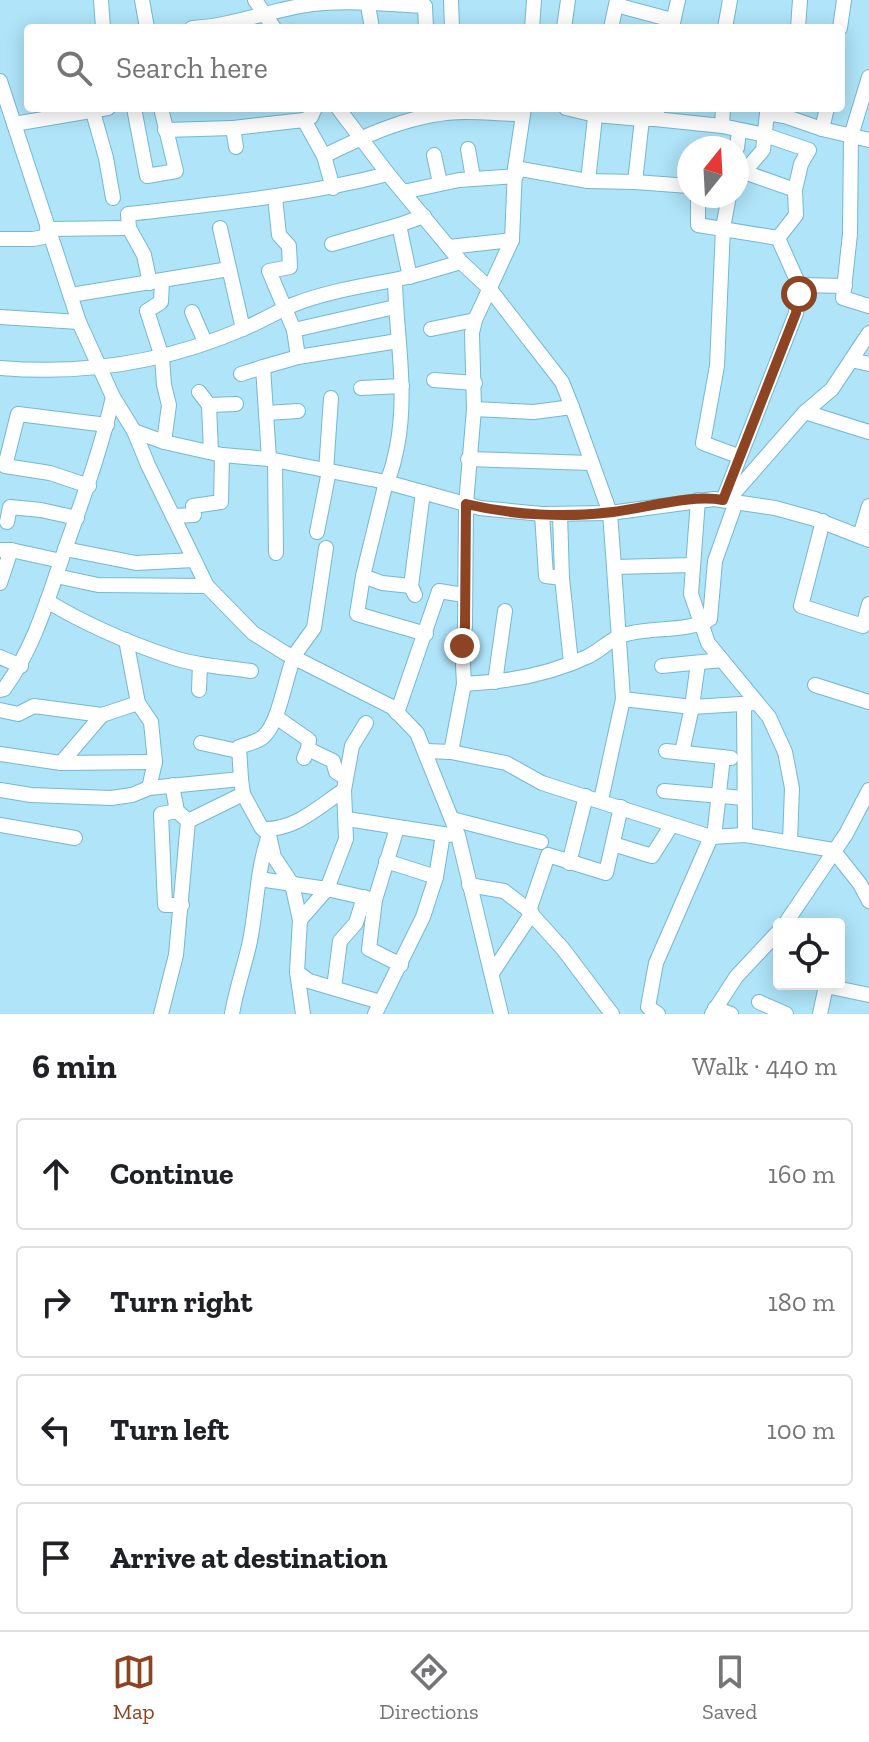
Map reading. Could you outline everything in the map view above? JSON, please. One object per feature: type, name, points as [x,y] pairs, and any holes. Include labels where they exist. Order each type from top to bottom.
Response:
[{"type":"street","points":[[101,0],[103,24]]},
{"type":"street","points":[[142,0],[146,24]]},
{"type":"street","points":[[451,0],[452,24]]},
{"type":"street","points":[[532,24],[534,0]]},
{"type":"street","points":[[565,24],[568,0]]},
{"type":"street","points":[[612,24],[617,3],[672,24],[678,0]]},
{"type":"street","points":[[726,24],[730,0]]},
{"type":"street","points":[[798,24],[800,0]]},
{"type":"street","points":[[841,24],[844,0]]},
{"type":"street","points":[[367,2],[371,24]]},
{"type":"street","points":[[220,24],[258,7],[404,2],[425,6],[426,24]]},
{"type":"street","points":[[258,7],[271,24]]},
{"type":"street","points":[[869,77],[851,136],[850,234],[843,298],[869,306]]},
{"type":"street","points":[[0,81],[79,322],[207,586],[253,633],[392,707],[417,733],[452,819],[451,835],[423,917],[377,1008],[334,988],[309,981],[297,972]]},
{"type":"street","points":[[14,124],[93,112],[113,198]]},
{"type":"street","points":[[135,112],[147,176],[176,171],[162,112]]},
{"type":"street","points":[[165,130],[233,128],[304,120],[313,112]]},
{"type":"street","points":[[341,112],[461,262],[489,288],[562,382],[572,407],[610,513],[614,567],[623,699],[601,800]]},
{"type":"street","points":[[324,156],[361,138],[420,118],[464,112]]},
{"type":"street","points":[[451,752],[464,684],[462,646],[465,627],[466,504],[475,383],[472,333],[512,240],[515,172],[523,112]]},
{"type":"street","points":[[588,181],[596,112],[652,115],[765,135],[809,150],[801,164],[795,190],[796,215],[778,238]]},
{"type":"street","points":[[722,126],[723,112]]},
{"type":"street","points":[[749,165],[763,150],[767,113],[784,112],[822,129],[869,140]]},
{"type":"street","points":[[822,129],[826,112]]},
{"type":"street","points":[[635,182],[652,115]]},
{"type":"street","points":[[304,120],[324,156],[333,188]]},
{"type":"street","points":[[233,128],[236,147]]},
{"type":"street","points":[[738,136],[739,131]]},
{"type":"street","points":[[468,149],[473,178]]},
{"type":"street","points":[[434,155],[440,183]]},
{"type":"street","points":[[403,192],[515,172],[588,181],[677,185]]},
{"type":"street","points":[[164,442],[169,405],[162,357],[147,311],[161,302],[156,282],[129,228],[128,214],[275,197],[333,188],[388,174]]},
{"type":"street","points":[[749,176],[795,190]]},
{"type":"street","points":[[275,197],[279,235],[289,246],[290,267],[269,271],[294,330],[298,357]]},
{"type":"street","points":[[698,208],[698,225],[778,238]]},
{"type":"street","points":[[727,208],[723,228],[717,366],[703,443],[738,456]]},
{"type":"street","points":[[332,244],[424,216]]},
{"type":"street","points":[[399,225],[403,278],[395,307],[402,356],[403,417],[392,472],[386,482],[363,576],[357,614],[426,634]]},
{"type":"street","points":[[0,239],[33,239],[48,233],[129,228]]},
{"type":"street","points":[[220,228],[243,329]]},
{"type":"street","points":[[464,684],[495,682],[554,670],[592,654],[618,637],[647,629],[701,624],[710,619],[715,561],[738,456],[796,313],[799,285],[778,238]]},
{"type":"street","points":[[449,247],[512,240]]},
{"type":"street","points":[[0,368],[38,371],[101,368],[162,357],[243,329],[285,309],[367,284],[461,262]]},
{"type":"street","points":[[71,295],[229,269]]},
{"type":"street","points":[[799,285],[845,286]]},
{"type":"street","points":[[294,330],[395,307]]},
{"type":"street","points":[[192,312],[205,342]]},
{"type":"street","points":[[0,317],[79,322]]},
{"type":"street","points":[[431,329],[475,320]]},
{"type":"street","points":[[729,501],[805,412],[832,389],[869,333]]},
{"type":"street","points":[[241,374],[298,357],[398,341]]},
{"type":"street","points":[[851,360],[869,364]]},
{"type":"street","points":[[263,367],[272,460],[276,553]]},
{"type":"street","points":[[434,380],[475,383]]},
{"type":"street","points":[[361,388],[402,386]]},
{"type":"street","points":[[173,516],[194,515],[193,506],[221,502],[209,405],[199,392]]},
{"type":"street","points":[[0,690],[21,666],[47,601],[89,486],[113,397]]},
{"type":"street","points":[[317,532],[327,471],[331,398]]},
{"type":"street","points":[[209,405],[236,404]]},
{"type":"street","points":[[474,409],[534,412],[572,407]]},
{"type":"street","points":[[267,413],[298,411]]},
{"type":"street","points":[[805,412],[869,432]]},
{"type":"street","points":[[89,486],[50,473],[1,473],[18,414],[107,425]]},
{"type":"street","points":[[0,423],[17,423]]},
{"type":"street","points":[[134,431],[164,442],[216,453],[272,460],[386,482],[466,504],[542,514],[610,513],[698,500],[729,501],[823,521],[865,538],[869,506]]},
{"type":"street","points":[[468,459],[590,463]]},
{"type":"street","points":[[363,576],[413,590],[423,492]]},
{"type":"street","points":[[698,500],[691,594],[708,643],[751,703],[769,717],[785,752],[792,788],[790,842]]},
{"type":"street","points":[[7,522],[10,507],[77,518]]},
{"type":"street","points":[[542,514],[546,576],[562,578]]},
{"type":"street","points":[[560,514],[562,578],[571,663]]},
{"type":"street","points":[[823,521],[801,606],[863,626],[869,604]]},
{"type":"street","points":[[303,1014],[297,972],[300,920],[292,884],[274,857],[266,832],[243,794],[238,751],[239,747],[262,738],[276,717],[285,678],[294,657],[314,628],[326,548]]},
{"type":"street","points":[[0,583],[6,550],[136,563],[194,560]]},
{"type":"street","points":[[614,567],[693,565]]},
{"type":"street","points":[[56,576],[98,585],[207,586]]},
{"type":"street","points":[[397,713],[439,591],[464,595]]},
{"type":"street","points":[[47,601],[126,640],[172,657],[251,671]]},
{"type":"street","points":[[495,682],[505,611]]},
{"type":"street","points":[[126,640],[138,703],[151,722],[155,762],[149,788]]},
{"type":"street","points":[[0,657],[21,666]]},
{"type":"street","points":[[662,666],[722,660]]},
{"type":"street","points":[[682,752],[698,663]]},
{"type":"street","points":[[199,690],[200,664]]},
{"type":"street","points":[[815,685],[869,702]]},
{"type":"street","points":[[623,699],[692,707],[751,703]]},
{"type":"street","points":[[0,710],[18,714],[34,706],[102,715],[138,703]]},
{"type":"street","points":[[745,835],[743,759],[751,703]]},
{"type":"street","points":[[61,763],[102,715]]},
{"type":"street","points":[[276,717],[309,740],[306,754],[333,761],[336,772],[345,784]]},
{"type":"street","points":[[300,920],[327,889],[346,839],[345,784],[352,746],[366,723]]},
{"type":"street","points":[[201,743],[238,751]]},
{"type":"street","points":[[426,751],[451,752],[506,763],[542,783],[713,837],[745,835],[833,850],[864,883],[869,901]]},
{"type":"street","points":[[666,751],[743,759]]},
{"type":"street","points":[[0,754],[61,763],[155,762]]},
{"type":"street","points":[[658,1014],[648,1007],[656,963],[713,837],[723,757]]},
{"type":"street","points":[[0,790],[31,795],[111,798],[132,795],[149,788],[241,779]]},
{"type":"street","points":[[266,832],[315,813],[345,784]]},
{"type":"street","points":[[161,1014],[176,955],[182,905],[183,816],[172,785]]},
{"type":"street","points":[[789,918],[846,834],[869,790]]},
{"type":"street","points":[[664,791],[744,798]]},
{"type":"street","points":[[182,905],[165,905],[161,814],[183,816],[243,794]]},
{"type":"street","points":[[569,863],[586,796]]},
{"type":"street","points":[[492,973],[530,912],[548,855],[606,873],[621,807]]},
{"type":"street","points":[[347,819],[451,835]]},
{"type":"street","points":[[452,819],[541,842]]},
{"type":"street","points":[[0,825],[75,838]]},
{"type":"street","points":[[613,844],[652,856],[671,826]]},
{"type":"street","points":[[334,988],[340,941],[356,923],[370,898],[397,828]]},
{"type":"street","points":[[232,1014],[236,986],[250,944],[266,832]]},
{"type":"street","points":[[451,835],[469,885],[501,1014]]},
{"type":"street","points":[[386,861],[436,877]]},
{"type":"street","points":[[259,879],[370,898]]},
{"type":"street","points":[[469,885],[504,891],[530,912],[563,949],[612,1014]]},
{"type":"street","points":[[370,898],[369,949],[401,965]]},
{"type":"street","points":[[731,1014],[714,1011],[736,977],[773,937]]},
{"type":"street","points":[[820,1014],[826,986],[869,995]]},
{"type":"street","points":[[765,1008],[786,1014]]},
{"type":"route","points":[[462,646],[465,627],[466,504],[480,508],[560,514],[610,513],[691,501],[723,500],[796,313],[799,294]]}]
